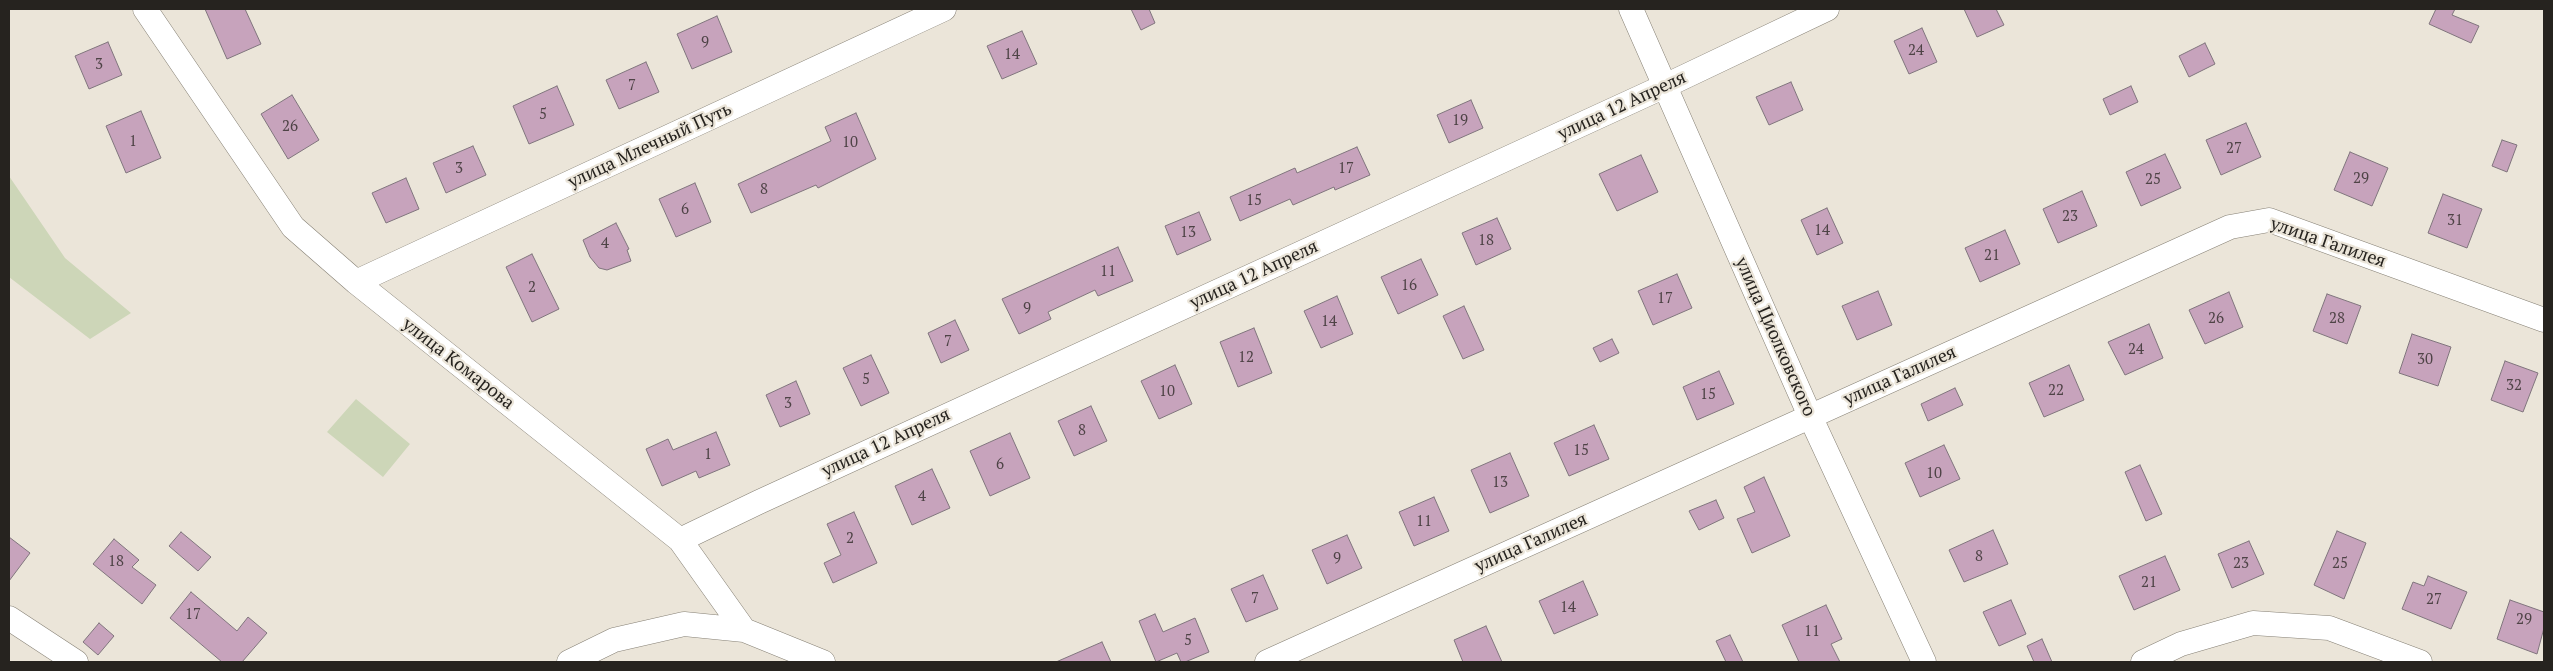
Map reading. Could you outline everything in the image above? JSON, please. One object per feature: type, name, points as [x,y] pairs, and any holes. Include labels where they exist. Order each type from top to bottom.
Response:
[{"type":"street","name":"улица Комарова","points":[[145,9],[293,227],[356,282],[680,540],[744,630]]},
{"type":"street","name":"улица Млечный Путь","points":[[356,282],[944,9]]},
{"type":"street","name":"улица Циолковского","points":[[1631,9],[1810,416],[1924,662]]},
{"type":"street","name":"улица 12 Апреля","points":[[680,540],[1828,9]]},
{"type":"street","name":"улица Галилея","points":[[1267,662],[2230,227],[2269,220],[2544,320]]},
{"type":"street","points":[[9,618],[76,662]]},
{"type":"street","points":[[2143,662],[2181,644],[2252,623],[2329,628],[2420,662]]},
{"type":"street","points":[[569,662],[614,640],[684,624],[744,630],[823,662]]},
{"type":"green space","points":[[9,176],[65,258],[131,313],[90,339],[9,277]]},
{"type":"green space","points":[[356,399],[410,444],[383,477],[327,432]]},
{"type":"building","points":[[205,9],[245,9],[261,44],[227,59]]},
{"type":"building","points":[[1131,9],[1149,9],[1155,23],[1141,30]]},
{"type":"building","points":[[1964,9],[1996,9],[2004,25],[1977,37]]},
{"type":"building","points":[[2436,9],[2455,9],[2452,15],[2479,26],[2471,43],[2429,24]]},
{"type":"building","points":[[717,16],[732,52],[692,69],[677,34]]},
{"type":"building","points":[[1922,28],[1937,62],[1909,74],[1894,41]]},
{"type":"building","points":[[1022,31],[1037,64],[1002,79],[987,46]]},
{"type":"building","points":[[108,42],[122,75],[89,89],[75,56]]},
{"type":"building","points":[[2205,43],[2215,64],[2189,77],[2179,56]]},
{"type":"building","points":[[646,62],[659,92],[619,109],[606,80]]},
{"type":"building","points":[[1791,82],[1803,110],[1769,125],[1756,97]]},
{"type":"building","points":[[557,86],[574,125],[529,144],[513,106]]},
{"type":"building","points":[[2131,86],[2138,102],[2110,115],[2103,99]]},
{"type":"building","points":[[292,95],[319,140],[288,159],[261,114]]},
{"type":"building","points":[[1471,100],[1483,128],[1449,143],[1437,115]]},
{"type":"building","points":[[141,111],[161,158],[126,173],[106,126]]},
{"type":"building","points":[[856,113],[876,159],[818,188],[816,185],[751,213],[738,184],[831,141],[825,127]]},
{"type":"building","points":[[2246,123],[2261,157],[2221,175],[2206,140]]},
{"type":"building","points":[[2502,140],[2517,145],[2507,172],[2492,166]]},
{"type":"building","points":[[473,146],[486,175],[446,193],[433,163]]},
{"type":"building","points":[[1357,147],[1370,175],[1335,190],[1334,187],[1293,205],[1290,199],[1240,221],[1230,197],[1295,168],[1297,173]]},
{"type":"building","points":[[2350,152],[2388,168],[2372,206],[2334,190]]},
{"type":"building","points":[[2165,154],[2181,188],[2141,206],[2126,172]]},
{"type":"building","points":[[1641,155],[1658,192],[1617,211],[1599,174]]},
{"type":"building","points":[[406,178],[419,209],[386,223],[372,193]]},
{"type":"building","points":[[695,183],[711,222],[676,237],[659,199]]},
{"type":"building","points":[[2082,191],[2097,226],[2058,243],[2043,209]]},
{"type":"building","points":[[2443,194],[2482,209],[2467,248],[2428,233]]},
{"type":"building","points":[[1827,208],[1843,243],[1817,255],[1801,220]]},
{"type":"building","points":[[1199,212],[1211,240],[1177,255],[1165,226]]},
{"type":"building","points":[[1497,218],[1511,249],[1476,265],[1462,233]]},
{"type":"building","points":[[616,223],[629,249],[627,250],[631,261],[607,270],[599,268],[590,257],[583,240]]},
{"type":"building","points":[[2005,230],[2020,264],[1980,282],[1965,248]]},
{"type":"building","points":[[1118,247],[1133,281],[1098,296],[1095,290],[1048,312],[1051,319],[1019,334],[1002,299]]},
{"type":"building","points":[[532,254],[559,309],[532,322],[506,267]]},
{"type":"building","points":[[1421,259],[1438,295],[1398,314],[1381,277]]},
{"type":"building","points":[[1677,274],[1692,308],[1653,325],[1638,291]]},
{"type":"building","points":[[1878,291],[1892,325],[1857,340],[1842,306]]},
{"type":"building","points":[[2229,292],[2243,327],[2205,344],[2189,310]]},
{"type":"building","points":[[2327,294],[2361,306],[2347,344],[2313,331]]},
{"type":"building","points":[[1337,296],[1353,334],[1321,348],[1304,311]]},
{"type":"building","points":[[1464,306],[1484,350],[1463,359],[1443,316]]},
{"type":"building","points":[[955,320],[969,350],[941,363],[928,333]]},
{"type":"building","points":[[2149,324],[2163,358],[2125,375],[2108,342]]},
{"type":"building","points":[[1254,328],[1272,373],[1238,387],[1220,342]]},
{"type":"building","points":[[2412,334],[2451,347],[2438,386],[2399,373]]},
{"type":"building","points":[[1612,339],[1619,353],[1600,362],[1593,348]]},
{"type":"building","points":[[871,355],[889,393],[861,406],[843,368]]},
{"type":"building","points":[[2505,361],[2538,373],[2523,412],[2491,400]]},
{"type":"building","points":[[1175,365],[1192,404],[1159,419],[1141,381]]},
{"type":"building","points":[[2069,365],[2084,400],[2044,417],[2029,383]]},
{"type":"building","points":[[1719,371],[1734,404],[1697,420],[1683,387]]},
{"type":"building","points":[[796,381],[810,414],[780,427],[766,395]]},
{"type":"building","points":[[1955,388],[1963,405],[1928,421],[1921,404]]},
{"type":"building","points":[[1091,406],[1107,441],[1074,456],[1058,421]]},
{"type":"building","points":[[1594,425],[1609,459],[1569,476],[1554,443]]},
{"type":"building","points":[[716,432],[730,465],[699,478],[696,471],[662,486],[646,449],[668,439],[673,450]]},
{"type":"building","points":[[1010,433],[1030,478],[990,496],[970,451]]},
{"type":"building","points":[[1944,445],[1960,479],[1920,497],[1905,463]]},
{"type":"building","points":[[1510,453],[1529,496],[1490,513],[1471,470]]},
{"type":"building","points":[[2140,465],[2162,514],[2146,521],[2125,472]]},
{"type":"building","points":[[932,469],[950,508],[912,525],[895,486]]},
{"type":"building","points":[[1764,477],[1790,536],[1752,553],[1737,519],[1755,512],[1744,487]]},
{"type":"building","points":[[1434,497],[1449,531],[1414,546],[1399,512]]},
{"type":"building","points":[[1716,500],[1724,518],[1699,530],[1689,511]]},
{"type":"building","points":[[854,512],[877,563],[833,583],[824,563],[841,555],[827,524]]},
{"type":"building","points":[[1993,530],[2008,564],[1964,582],[1949,550]]},
{"type":"building","points":[[2337,531],[2366,543],[2344,599],[2314,585]]},
{"type":"building","points":[[181,532],[211,557],[198,571],[169,546]]},
{"type":"building","points":[[1347,535],[1362,568],[1327,584],[1312,550]]},
{"type":"building","points":[[9,537],[30,553],[9,581]]},
{"type":"building","points":[[114,539],[139,560],[132,567],[156,585],[142,604],[93,564]]},
{"type":"building","points":[[2249,541],[2264,574],[2232,588],[2218,554]]},
{"type":"building","points":[[2165,556],[2180,590],[2134,610],[2119,576]]},
{"type":"building","points":[[1263,575],[1278,609],[1246,622],[1231,589]]},
{"type":"building","points":[[2428,576],[2467,592],[2451,629],[2402,609],[2413,582],[2424,586]]},
{"type":"building","points":[[1583,581],[1598,615],[1554,634],[1539,601]]},
{"type":"building","points":[[191,592],[237,631],[248,617],[267,633],[242,662],[222,662],[170,618]]},
{"type":"building","points":[[2011,600],[2026,634],[1999,646],[1983,612]]},
{"type":"building","points":[[2510,600],[2544,612],[2544,628],[2537,654],[2497,639]]},
{"type":"building","points":[[1826,605],[1842,639],[1831,644],[1840,662],[1799,662],[1782,625]]},
{"type":"building","points":[[1155,614],[1163,632],[1195,618],[1209,652],[1185,662],[1181,662],[1177,653],[1156,662],[1139,621]]},
{"type":"building","points":[[99,623],[114,636],[98,655],[83,642]]},
{"type":"building","points":[[1486,626],[1502,662],[1463,662],[1454,640]]},
{"type":"building","points":[[1730,635],[1743,662],[1726,662],[1716,641]]},
{"type":"building","points":[[2042,639],[2052,662],[2034,662],[2027,646]]},
{"type":"building","points":[[1102,642],[1111,662],[1056,662]]}]
